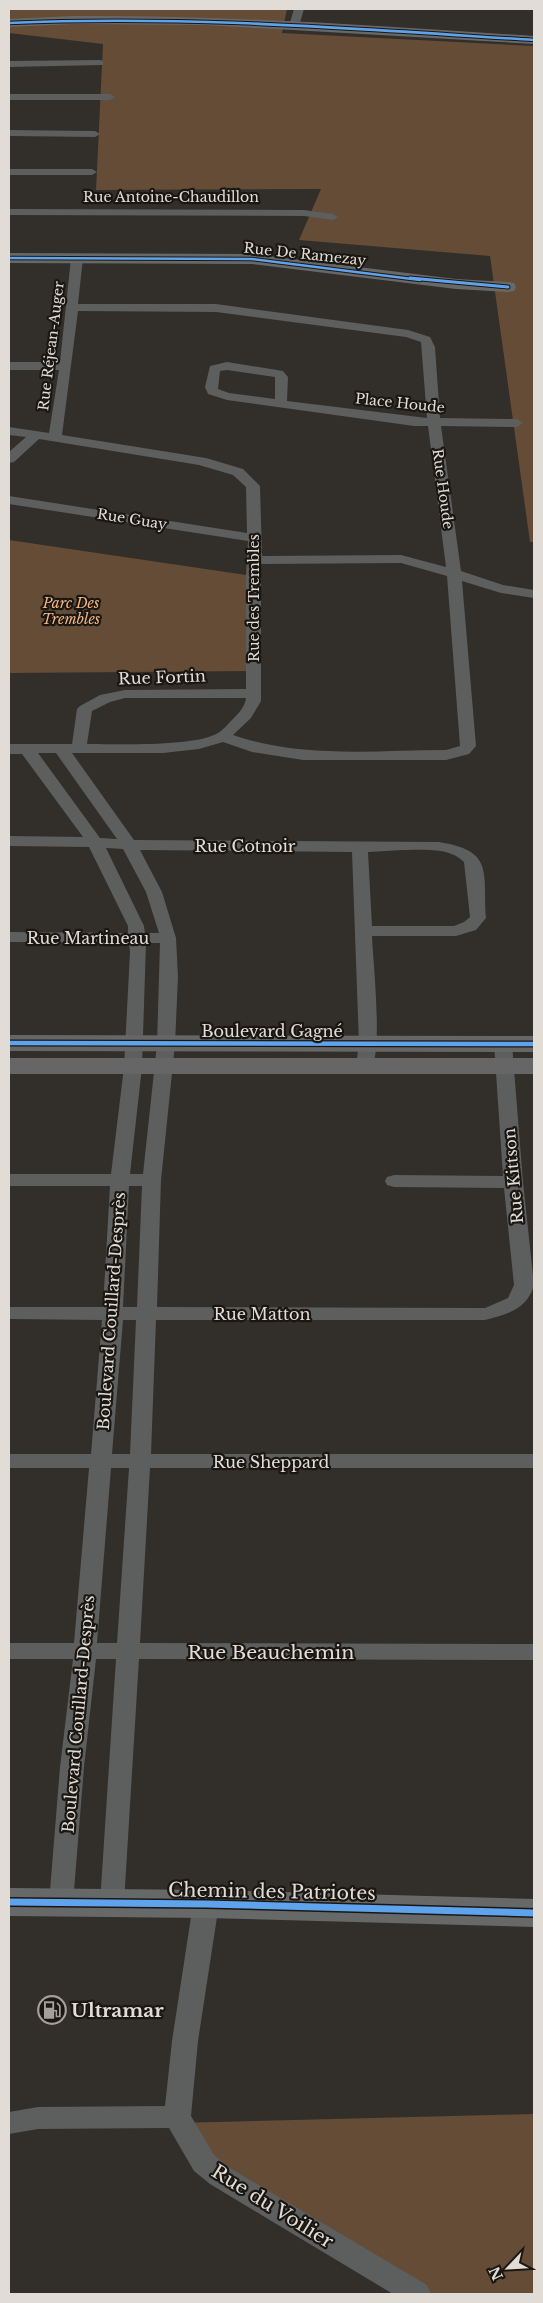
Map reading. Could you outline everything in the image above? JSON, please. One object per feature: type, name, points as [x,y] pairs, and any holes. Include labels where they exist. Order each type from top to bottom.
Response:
[{"type":"main road","points":[[9,1043],[134,1055],[165,1056],[504,1055],[534,1066]]},
{"type":"main road","points":[[504,1055],[534,1044]]},
{"type":"main road","points":[[9,1066],[134,1055]]},
{"type":"street","points":[[294,26],[300,9]]},
{"type":"street","points":[[9,23],[112,20],[294,26],[534,40]]},
{"type":"street","points":[[9,64],[100,63]]},
{"type":"street","points":[[9,97],[110,97]]},
{"type":"street","points":[[9,133],[95,134]]},
{"type":"street","points":[[9,172],[92,172]]},
{"type":"street","name":"Rue Antoine-Chaudillon","points":[[9,212],[304,213],[333,217]]},
{"type":"street","name":"Rue De Ramezay","points":[[9,258],[252,259],[456,284],[508,287]]},
{"type":"street","name":"Rue Réjean-Auger","points":[[55,439],[66,366],[77,258]]},
{"type":"street","name":"Rue Houde","points":[[71,307],[216,308],[417,336],[426,340],[429,347],[434,424],[454,573],[468,746],[464,750],[446,755],[303,755],[252,747],[223,737]]},
{"type":"street","points":[[9,366],[66,366]]},
{"type":"street","name":"Place Houde","points":[[281,404],[282,377],[279,374],[227,366],[214,369],[210,387],[212,391],[227,396],[281,404],[434,424],[517,423]]},
{"type":"street","name":"Rue des Trembles","points":[[9,431],[201,461],[238,472],[253,486],[255,538],[253,576],[254,693],[246,715],[223,737],[199,744],[163,748],[9,749]]},
{"type":"street","points":[[9,459],[36,435]]},
{"type":"street","name":"Rue Guay","points":[[9,500],[255,538]]},
{"type":"street","points":[[255,560],[401,559],[420,562],[506,589],[534,594]]},
{"type":"street","name":"Rue Fortin","points":[[79,749],[85,709],[105,698],[125,694],[254,693]]},
{"type":"street","name":"Boulevard Couillard-Desprès","points":[[27,749],[95,842],[136,926],[139,952],[134,1055],[120,1181],[113,1314],[85,1651],[72,1767],[61,1903]]},
{"type":"street","name":"Boulevard Couillard-Desprès","points":[[61,749],[129,845],[154,892],[168,938],[169,977],[165,1056],[152,1180],[140,1462],[112,1903]]},
{"type":"street","points":[[9,841],[95,842],[129,845]]},
{"type":"street","name":"Rue Cotnoir","points":[[129,845],[449,846],[465,851],[473,860],[478,918],[470,926],[456,930],[365,931]]},
{"type":"street","points":[[360,847],[365,931],[367,1054]]},
{"type":"street","name":"Rue Martineau","points":[[9,938],[168,938]]},
{"type":"street","name":"Rue Kittson","points":[[504,1055],[513,1182],[524,1285],[522,1295],[514,1305]]},
{"type":"street","points":[[9,1180],[152,1180]]},
{"type":"street","points":[[394,1181],[513,1182]]},
{"type":"street","name":"Rue Matton","points":[[9,1313],[485,1314],[514,1305]]},
{"type":"street","name":"Rue Sheppard","points":[[9,1461],[534,1461]]},
{"type":"street","name":"Rue Beauchemin","points":[[9,1651],[534,1652]]},
{"type":"street","name":"Chemin des Patriotes","points":[[9,1902],[206,1904],[534,1913]]},
{"type":"street","points":[[9,2123],[38,2118],[176,2117],[185,2041],[206,1904]]},
{"type":"street","name":"Rue du Voilier","points":[[176,2117],[204,2163],[220,2176],[410,2292]]},
{"type":"green space","points":[[9,9],[287,9],[282,33],[534,46],[534,542],[530,542],[490,256],[299,240],[321,189],[96,190],[103,44],[9,33]]},
{"type":"green space","name":"Parc Des Trembles","points":[[9,540],[253,576],[254,671],[9,673]]},
{"type":"green space","points":[[534,2114],[534,2294],[399,2294],[195,2164],[175,2123]]},
{"type":"cycle path","points":[[9,23],[74,20],[206,21],[337,27],[534,40]]},
{"type":"cycle path","points":[[9,258],[252,259],[456,284],[508,287]]},
{"type":"cycle path","name":"Boulevard Gagné","points":[[9,1043],[534,1044]]},
{"type":"cycle path","points":[[9,1902],[206,1904],[534,1913]]},
{"type":"place","name":"Ultramar","points":[[52,2010]]}]
